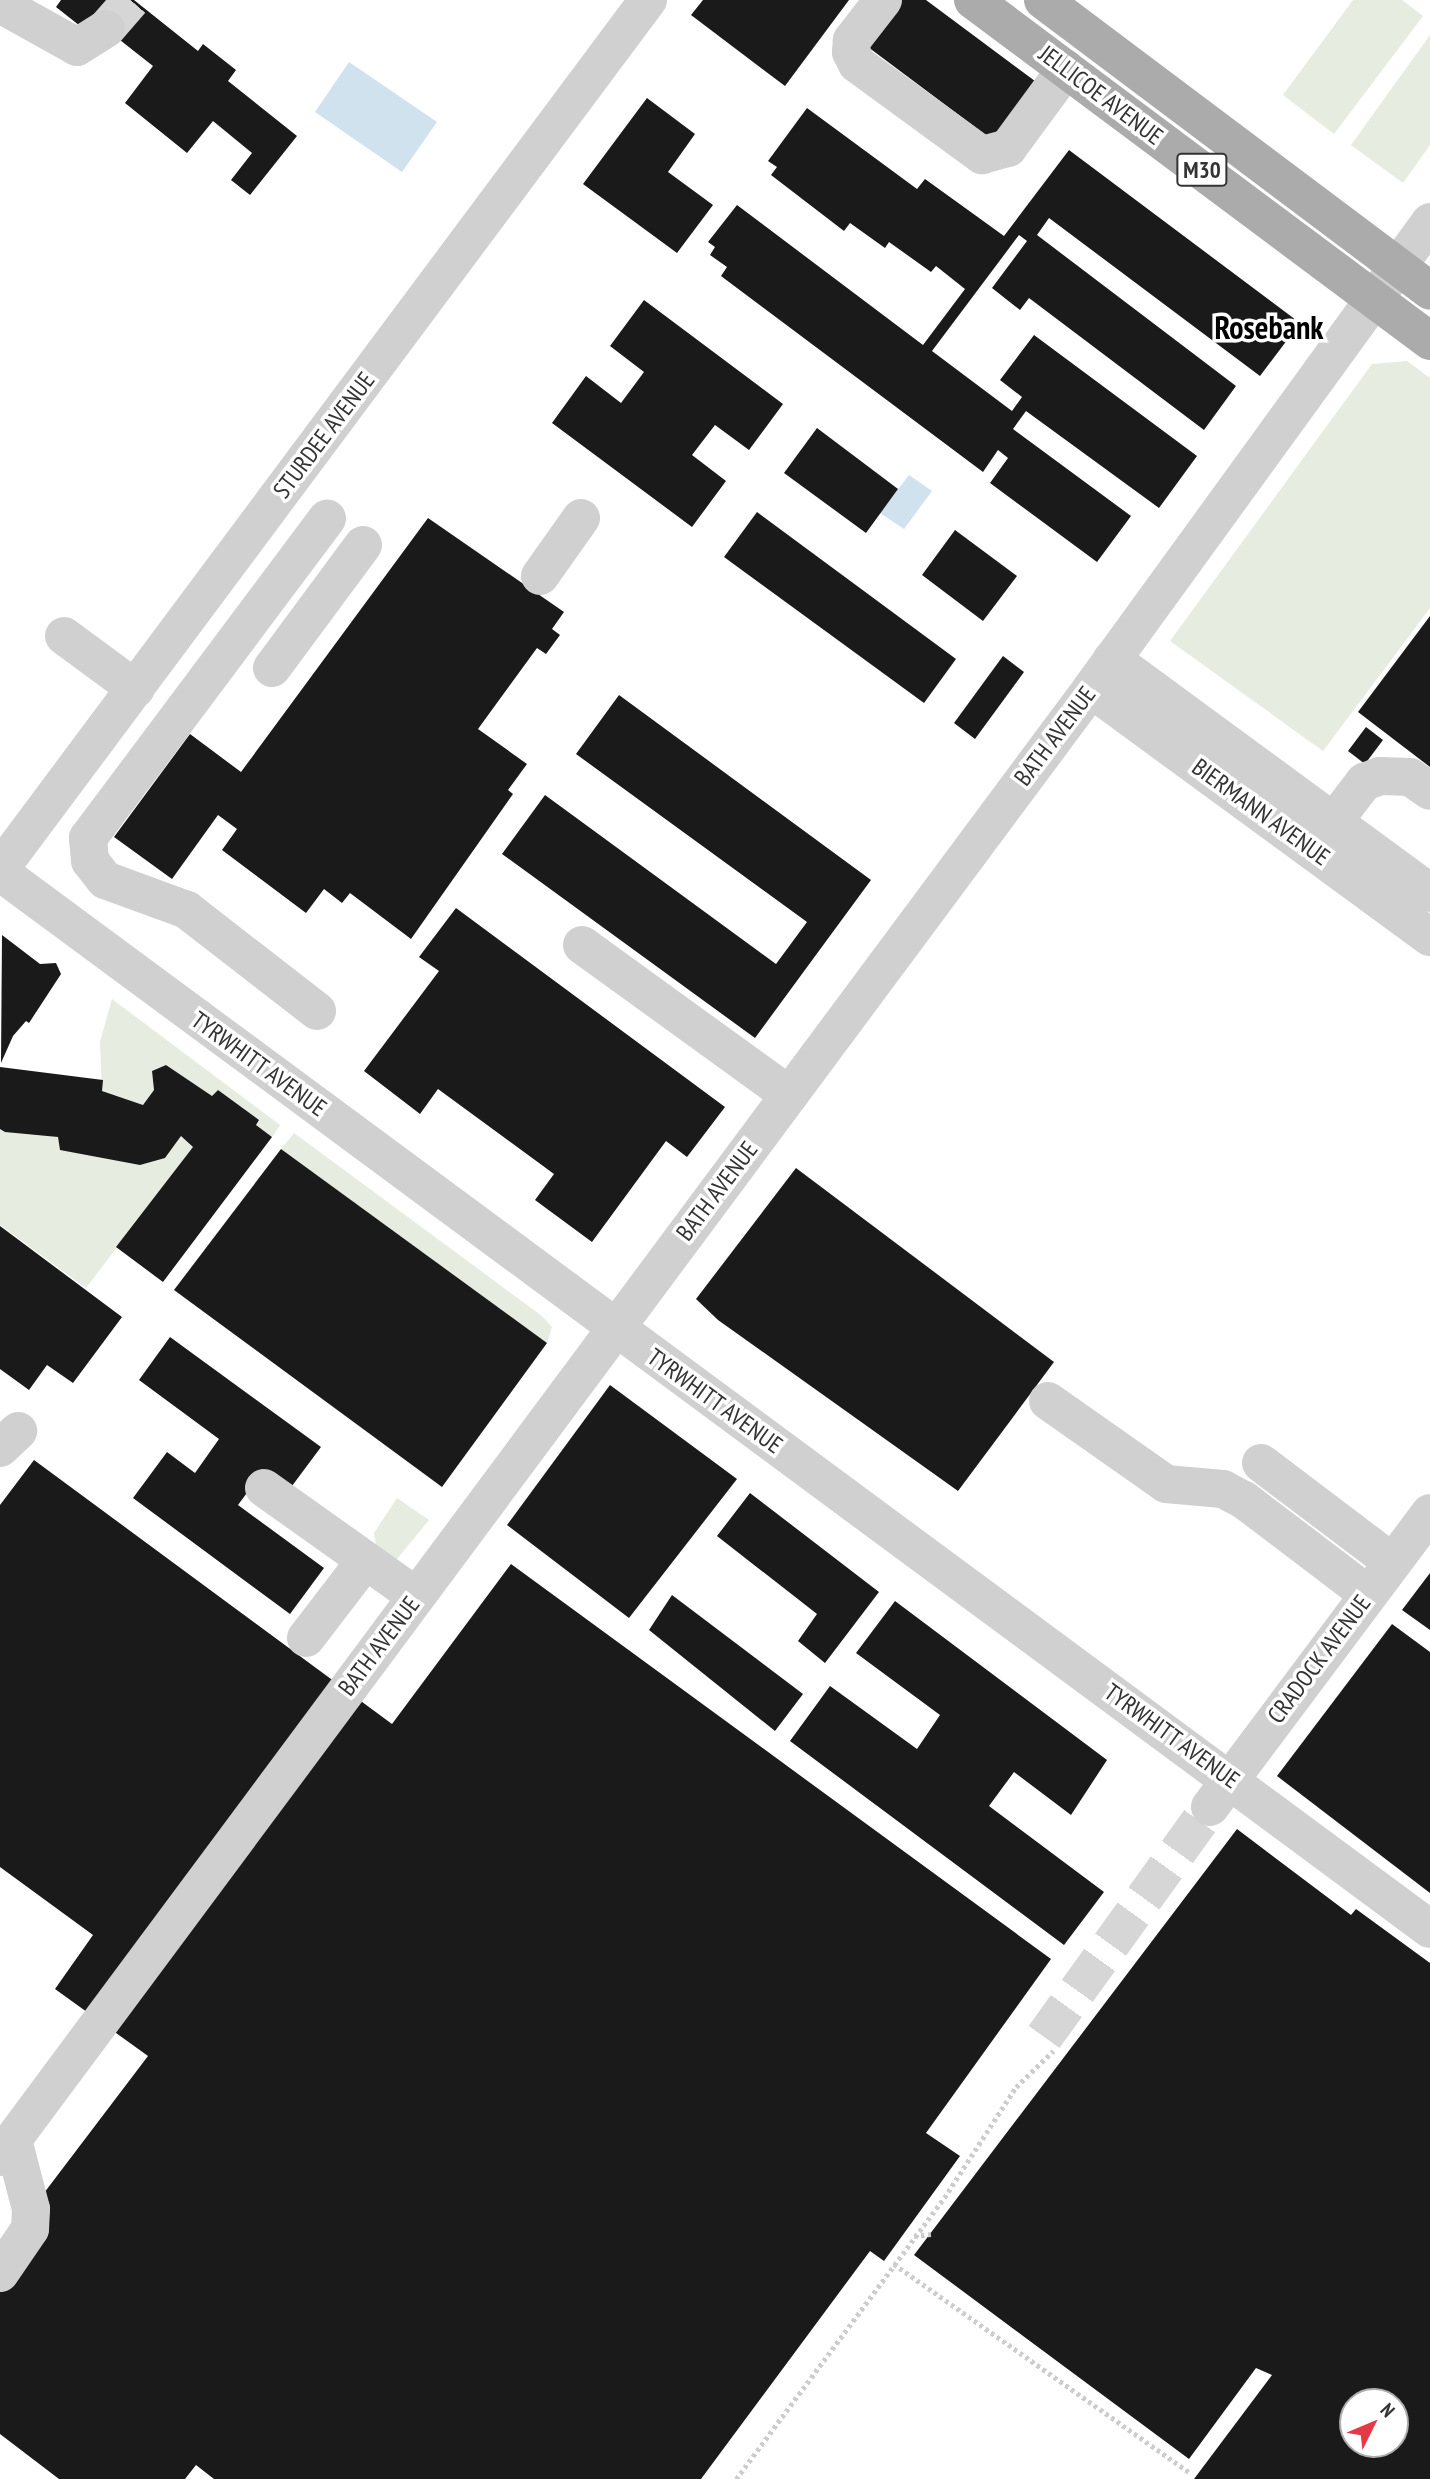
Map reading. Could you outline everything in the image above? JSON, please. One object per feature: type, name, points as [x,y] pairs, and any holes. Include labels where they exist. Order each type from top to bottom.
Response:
[{"type":"main road","name":"JELLICOE AVENUE","points":[[973,0],[1430,341]]},
{"type":"main road","name":"JELLICOE AVENUE","points":[[1043,0],[1415,280]]},
{"type":"street","name":"STURDEE AVENUE","points":[[0,871],[648,0]]},
{"type":"street","points":[[883,0],[852,40],[851,52],[857,64],[982,155],[1008,148],[1066,69]]},
{"type":"street","points":[[2,5],[77,47],[106,29]]},
{"type":"street","name":"BATH AVENUE","points":[[6,2148],[1375,302],[1415,280],[1430,222]]},
{"type":"street","points":[[272,668],[372,552],[285,488]]},
{"type":"street","points":[[540,576],[580,518]]},
{"type":"street","points":[[317,1011],[187,910],[105,880],[90,861],[88,838],[327,519]]},
{"type":"street","points":[[64,636],[136,689]]},
{"type":"street","name":"BIERMANN AVENUE","points":[[1101,674],[1322,836],[1427,929]]},
{"type":"street","points":[[1322,836],[1364,782],[1380,776],[1410,777],[1430,791]]},
{"type":"street","name":"BIERMANN AVENUE","points":[[1322,836],[1430,893]]},
{"type":"street","name":"TYRWHITT AVENUE","points":[[0,871],[615,1328],[1220,1793],[1430,1929]]},
{"type":"street","points":[[582,945],[789,1094]]},
{"type":"street","points":[[1048,1401],[1166,1484],[1223,1489],[1244,1500],[1368,1594]]},
{"type":"street","points":[[1261,1463],[1392,1562]]},
{"type":"street","points":[[264,1488],[416,1596]]},
{"type":"street","name":"CRADOCK AVENUE","points":[[1220,1793],[1392,1562],[1426,1525]]},
{"type":"street","points":[[306,1638],[365,1561]]},
{"type":"street","points":[[0,2273],[30,2229],[31,2209],[6,2148]]},
{"type":"path","points":[[736,2479],[914,2236],[1016,2087],[1052,2051]]},
{"type":"path","points":[[914,2236],[931,2234]]},
{"type":"path","points":[[894,2264],[1189,2472]]},
{"type":"shaded area","points":[[1353,0],[1402,0],[1423,16],[1334,134],[1283,95]]},
{"type":"shaded area","points":[[1430,35],[1430,145],[1403,183],[1351,145]]},
{"type":"shaded area","points":[[1407,361],[1430,378],[1430,608],[1323,751],[1170,641],[1372,364]]},
{"type":"shaded area","points":[[112,999],[280,1125],[272,1137],[256,1125],[259,1120],[218,1090],[212,1096],[166,1065],[152,1071],[154,1090],[143,1105],[102,1091],[100,1042]]},
{"type":"shaded area","points":[[0,1129],[58,1137],[140,1165],[165,1158],[181,1136],[193,1147],[86,1288],[0,1225]]},
{"type":"shaded area","points":[[294,1133],[542,1316],[552,1327],[547,1343],[281,1149]]},
{"type":"shaded area","points":[[397,1498],[429,1520],[393,1564],[377,1551],[374,1533]]},
{"type":"water","points":[[349,62],[437,122],[402,172],[315,112]]},
{"type":"water","points":[[909,475],[932,491],[904,529],[880,513]]},
{"type":"building","points":[[61,0],[134,0],[198,51],[203,44],[236,70],[228,81],[297,136],[250,195],[231,180],[252,153],[213,121],[187,153],[125,103],[153,66],[106,29],[94,37],[56,7]]},
{"type":"building","points":[[703,0],[849,0],[785,86],[691,15]]},
{"type":"building","points":[[902,0],[926,0],[1043,87],[999,145],[868,47]]},
{"type":"building","points":[[647,98],[695,134],[668,172],[713,205],[677,253],[583,184]]},
{"type":"building","points":[[807,108],[917,189],[925,179],[1004,236],[1069,150],[1300,323],[1260,376],[1049,218],[1037,235],[1236,386],[1204,430],[1029,298],[1020,310],[992,288],[1027,241],[1019,235],[932,351],[1012,411],[1022,397],[1000,380],[1034,335],[1197,456],[1159,508],[1026,411],[1013,429],[1131,516],[1097,562],[990,483],[1008,458],[998,450],[983,472],[721,276],[727,267],[710,255],[715,247],[708,242],[737,205],[923,345],[965,289],[936,266],[931,272],[889,242],[885,248],[850,223],[844,231],[771,175],[777,167],[768,161]]},
{"type":"building","points":[[644,300],[783,404],[749,450],[715,425],[692,455],[726,481],[692,527],[552,423],[586,376],[621,403],[644,372],[610,346]]},
{"type":"building","points":[[817,428],[898,489],[866,533],[784,473]]},
{"type":"building","points":[[757,512],[956,659],[924,703],[724,557]]},
{"type":"building","points":[[428,518],[564,612],[552,629],[560,635],[546,654],[537,648],[478,729],[527,764],[508,790],[513,794],[411,939],[350,893],[342,903],[324,889],[306,913],[222,850],[237,829],[218,815],[172,879],[114,837],[190,734],[241,772]]},
{"type":"building","points":[[955,530],[1017,576],[983,621],[922,575]]},
{"type":"building","points":[[1430,616],[1430,767],[1358,712]]},
{"type":"building","points":[[1003,656],[1024,672],[975,739],[954,723]]},
{"type":"building","points":[[619,695],[871,880],[755,1038],[502,854],[545,795],[776,964],[807,922],[576,754]]},
{"type":"building","points":[[1366,727],[1383,740],[1365,764],[1348,751]]},
{"type":"building","points":[[456,908],[725,1107],[687,1157],[666,1141],[592,1242],[535,1200],[554,1174],[438,1089],[420,1114],[364,1071],[439,971],[419,957]]},
{"type":"building","points":[[2,935],[40,964],[56,963],[61,974],[29,1023],[26,1021],[13,1036],[1,1063]]},
{"type":"building","points":[[166,1065],[212,1096],[218,1090],[259,1120],[256,1125],[272,1137],[163,1282],[116,1247],[193,1147],[181,1136],[165,1158],[140,1165],[60,1150],[58,1137],[5,1132],[0,1129],[0,1067],[103,1080],[102,1091],[143,1105],[154,1090],[152,1071]]},
{"type":"building","points":[[281,1149],[547,1343],[442,1487],[174,1290]]},
{"type":"building","points":[[796,1168],[1054,1362],[958,1491],[718,1320],[696,1299]]},
{"type":"building","points":[[0,1226],[122,1317],[73,1383],[47,1365],[29,1390],[0,1369]]},
{"type":"building","points":[[170,1337],[321,1447],[289,1490],[263,1471],[238,1505],[324,1568],[290,1614],[133,1498],[167,1452],[195,1473],[219,1439],[139,1380]]},
{"type":"building","points":[[610,1385],[737,1479],[629,1618],[507,1525]]},
{"type":"building","points":[[34,1460],[392,1724],[511,1564],[1051,1959],[926,2133],[960,2156],[884,2261],[870,2251],[701,2479],[214,2479],[196,2465],[185,2479],[59,2479],[0,2434],[0,2251],[148,2056],[55,1989],[93,1935],[0,1867],[0,1505]]},
{"type":"building","points":[[750,1493],[879,1592],[825,1663],[798,1641],[817,1614],[717,1536]]},
{"type":"building","points":[[1430,1573],[1430,1630],[1402,1610]]},
{"type":"building","points":[[672,1595],[803,1694],[775,1731],[649,1630]]},
{"type":"building","points":[[895,1601],[1107,1760],[1071,1815],[1014,1772],[989,1806],[1104,1892],[1064,1945],[790,1741],[830,1686],[917,1749],[940,1715],[856,1653]]},
{"type":"building","points":[[1392,1624],[1430,1652],[1430,1893],[1277,1776]]},
{"type":"building","points":[[1237,1829],[1351,1915],[1356,1909],[1430,1963],[1430,2479],[1194,2479],[1272,2375],[1256,2368],[1189,2459],[914,2255]]},
{"type":"tunnel","points":[[106,29],[131,0]]},
{"type":"tunnel","points":[[1044,2037],[1210,1807]]},
{"type":"district","name":"Rosebank","points":[[1269,327]]}]
